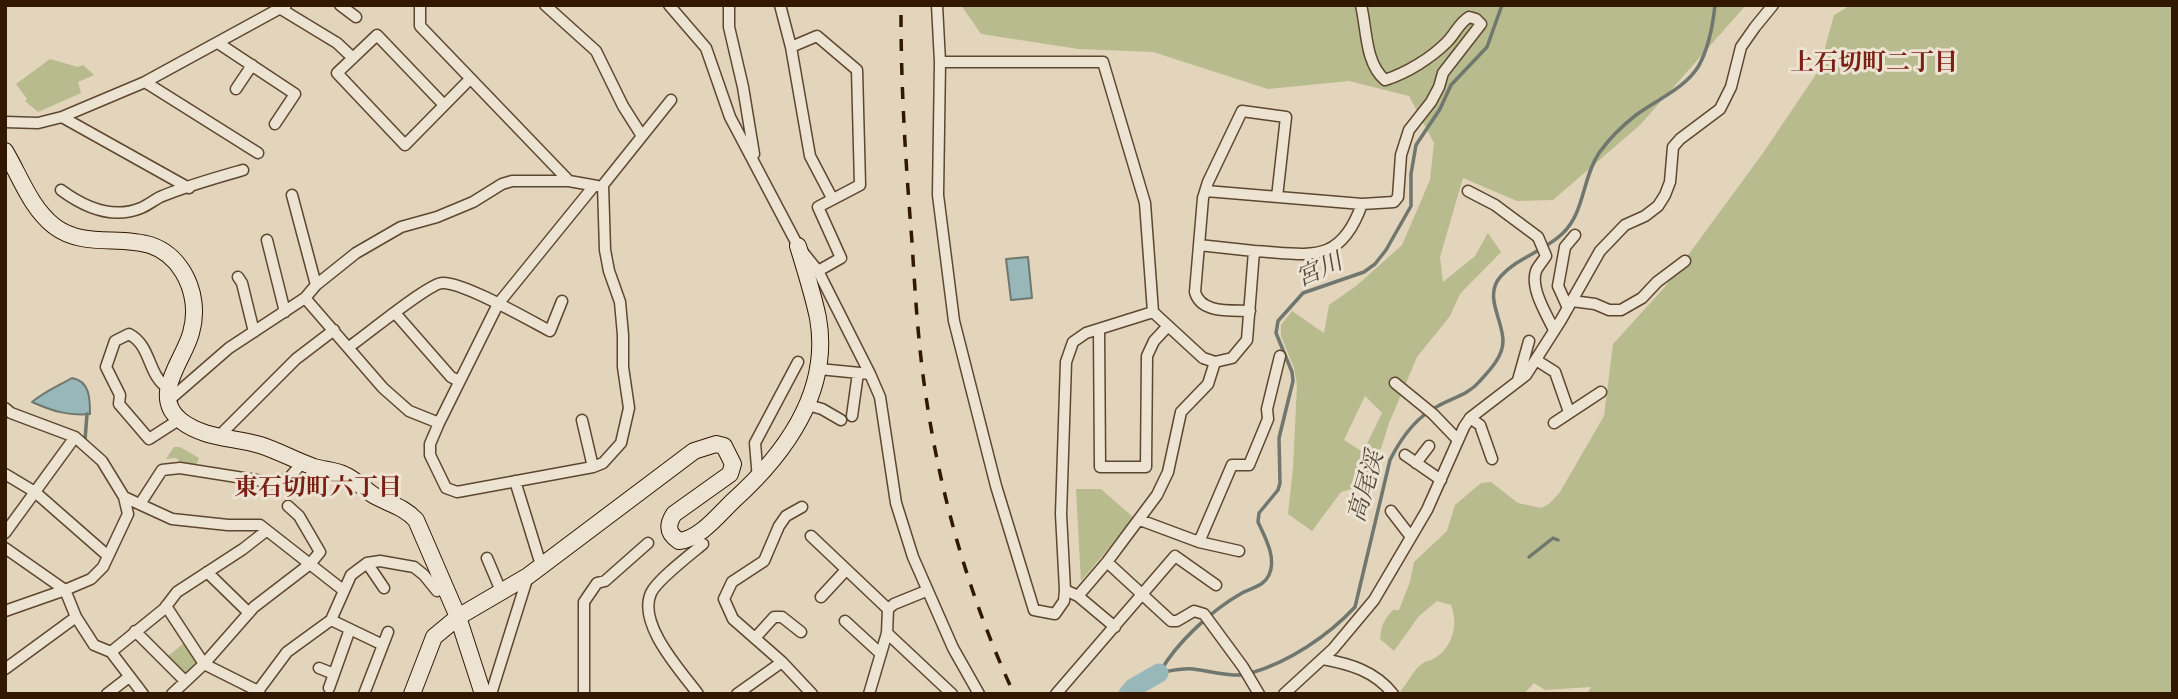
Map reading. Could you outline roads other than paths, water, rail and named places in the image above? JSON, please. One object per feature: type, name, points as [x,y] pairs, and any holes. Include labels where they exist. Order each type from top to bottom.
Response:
[{"type":"street","points":[[341,5],[356,17]]},
{"type":"street","points":[[420,5],[420,26],[569,181]]},
{"type":"street","points":[[545,5],[596,51],[623,106],[642,136]]},
{"type":"street","points":[[669,5],[706,48],[730,117],[798,246],[818,271],[864,373],[880,397],[896,503],[926,591],[979,694]]},
{"type":"street","points":[[729,5],[729,27],[743,87],[755,162]]},
{"type":"street","points":[[780,5],[791,47],[810,156],[832,198]]},
{"type":"street","points":[[937,5],[940,62],[938,195],[954,321],[996,486],[1034,610],[1055,614],[1064,601],[1061,514],[1066,362],[1073,342],[1086,333],[1153,312]]},
{"type":"street","points":[[1206,191],[1362,204],[1394,202],[1398,197],[1401,155],[1409,130],[1431,102],[1443,74],[1481,24],[1469,17],[1446,43],[1404,74],[1385,80],[1377,73],[1368,48],[1361,5]]},
{"type":"street","points":[[1284,694],[1323,659],[1362,616],[1427,510],[1470,418],[1526,375],[1600,251],[1625,225],[1658,206],[1670,182],[1673,147],[1720,108],[1731,87],[1741,47],[1773,5]]},
{"type":"street","points":[[5,121],[38,123],[62,117],[145,82],[284,7],[337,43],[352,58]]},
{"type":"street","points":[[444,105],[377,35],[337,73],[405,145],[470,79]]},
{"type":"street","points":[[791,47],[817,36],[857,70],[860,185],[818,207],[841,258],[818,271]]},
{"type":"street","points":[[218,43],[295,94],[275,124]]},
{"type":"street","points":[[940,62],[1103,62],[1145,203],[1153,312],[1203,358],[1215,362],[1232,358],[1247,340],[1254,251]]},
{"type":"street","points":[[236,89],[253,65]]},
{"type":"street","points":[[145,82],[258,153]]},
{"type":"street","points":[[598,186],[605,250],[620,302],[623,335],[623,367],[629,408],[621,443],[603,463],[593,467],[457,492],[446,488],[429,455],[430,444],[498,304],[598,186],[642,136],[671,100]]},
{"type":"street","points":[[1250,311],[1206,307],[1197,299],[1195,292],[1206,191],[1242,111],[1286,117],[1277,197]]},
{"type":"street","points":[[62,117],[190,188]]},
{"type":"street","points":[[5,151],[38,211],[55,226],[81,238],[130,239],[145,243],[164,253],[181,268],[194,302],[194,318],[191,335],[168,395]]},
{"type":"street","points":[[61,190],[76,201],[107,213],[128,212],[160,197],[243,170]]},
{"type":"street","points":[[168,395],[229,348],[305,298],[316,285],[356,253],[401,227],[437,217],[512,181],[569,181],[598,186]]},
{"type":"street","points":[[1468,191],[1495,205],[1538,237],[1545,256],[1536,271],[1536,281],[1539,296],[1554,330]]},
{"type":"street","points":[[292,195],[316,285]]},
{"type":"street","points":[[1199,245],[1302,253],[1331,250],[1348,236],[1362,204]]},
{"type":"street","points":[[1570,305],[1558,286],[1565,247],[1576,235]]},
{"type":"street","points":[[267,240],[285,312]]},
{"type":"street","points":[[412,694],[434,637],[458,617],[528,576],[694,451],[716,443],[724,446],[733,464],[730,474],[674,514],[668,523],[669,530],[679,541],[695,535],[758,479],[778,455],[808,405],[819,369],[818,321],[798,246]]},
{"type":"street","points":[[1570,305],[1595,304],[1609,310],[1621,310],[1642,298],[1657,282],[1685,261]]},
{"type":"street","points":[[238,277],[242,283],[254,332]]},
{"type":"street","points":[[349,347],[435,285],[442,283],[465,289],[550,331],[562,301]]},
{"type":"street","points":[[305,298],[383,388],[409,411],[439,423]]},
{"type":"street","points":[[395,313],[451,377],[459,381]]},
{"type":"street","points":[[1099,330],[1100,467],[1146,467],[1147,356],[1154,341],[1168,326]]},
{"type":"street","points":[[217,438],[296,359],[334,330]]},
{"type":"street","points":[[180,419],[149,439],[119,404],[120,395],[106,367],[115,341],[129,334],[139,340],[180,419],[217,438],[260,445],[344,474],[375,496],[407,510],[416,520],[458,617],[483,694]]},
{"type":"street","points":[[1518,380],[1529,341]]},
{"type":"street","points":[[1199,542],[1232,465],[1249,465],[1268,419],[1267,409],[1280,356]]},
{"type":"street","points":[[1536,359],[1555,372],[1569,411]]},
{"type":"street","points":[[758,479],[755,443],[798,362]]},
{"type":"street","points":[[1078,596],[1157,495],[1168,472],[1181,412],[1208,384],[1215,362]]},
{"type":"street","points":[[819,369],[864,373]]},
{"type":"street","points":[[808,405],[846,418],[864,373]]},
{"type":"street","points":[[1395,383],[1433,414],[1458,440]]},
{"type":"street","points":[[1553,423],[1601,392]]},
{"type":"street","points":[[5,408],[11,413],[75,438],[102,461],[124,497],[128,514],[103,568],[91,579],[5,611]]},
{"type":"street","points":[[1470,418],[1480,425],[1492,459]]},
{"type":"street","points":[[582,420],[593,467]]},
{"type":"street","points":[[5,533],[75,438]]},
{"type":"street","points":[[1416,463],[1429,446]]},
{"type":"street","points":[[1405,456],[1440,480]]},
{"type":"street","points":[[141,505],[162,470],[180,468],[275,483],[289,478],[303,462]]},
{"type":"street","points":[[5,474],[35,492],[108,556]]},
{"type":"street","points":[[515,481],[541,565]]},
{"type":"street","points":[[124,497],[172,519],[228,525],[260,525],[342,590]]},
{"type":"street","points":[[135,631],[181,689],[249,613],[310,564],[320,552],[299,516],[288,506]]},
{"type":"street","points":[[802,507],[786,516],[764,561],[732,582],[724,599],[728,611],[812,694]]},
{"type":"street","points":[[1391,511],[1411,537]]},
{"type":"street","points":[[1140,520],[1199,542],[1238,551]]},
{"type":"street","points":[[111,652],[166,606],[177,592],[266,531]]},
{"type":"street","points":[[811,536],[888,610]]},
{"type":"street","points":[[584,694],[584,602],[597,583],[605,581],[648,543]]},
{"type":"street","points":[[698,694],[657,636],[650,617],[649,602],[652,591],[703,544]]},
{"type":"street","points":[[5,548],[65,590],[76,617],[94,645],[111,652],[143,694]]},
{"type":"street","points":[[1056,694],[1175,556],[1216,585]]},
{"type":"street","points":[[487,558],[501,591]]},
{"type":"street","points":[[166,606],[204,664],[259,692],[288,652],[331,620],[342,590],[351,575],[367,564],[380,561],[414,567],[437,591],[445,588]]},
{"type":"street","points":[[1107,562],[1171,621],[1177,621],[1194,611],[1204,614],[1244,667],[1259,694]]},
{"type":"street","points":[[367,564],[384,588]]},
{"type":"street","points":[[821,597],[846,570]]},
{"type":"street","points":[[207,572],[249,613]]},
{"type":"street","points":[[491,694],[528,576]]},
{"type":"street","points":[[1065,590],[1078,596],[1115,627]]},
{"type":"street","points":[[869,694],[887,633],[888,610],[894,604],[926,591]]},
{"type":"street","points":[[5,669],[76,617]]},
{"type":"street","points":[[755,638],[774,617],[782,617],[801,632]]},
{"type":"street","points":[[331,620],[383,645]]},
{"type":"street","points":[[845,621],[881,654]]},
{"type":"street","points":[[329,688],[350,629]]},
{"type":"street","points":[[364,694],[388,632]]},
{"type":"street","points":[[887,633],[952,694]]},
{"type":"street","points":[[1323,659],[1367,671],[1393,694]]},
{"type":"street","points":[[737,694],[782,662]]},
{"type":"street","points":[[319,668],[334,674]]},
{"type":"street","points":[[107,694],[129,677]]},
{"type":"water","points":[[1028,257],[1032,298],[1011,300],[1006,259]]},
{"type":"water","points":[[72,378],[86,387],[90,414],[60,412],[32,402],[46,392]]},
{"type":"waterway","name":"宮川","points":[[1160,672],[1176,649],[1207,618],[1242,593],[1261,584],[1269,575],[1271,555],[1258,522],[1259,513],[1278,490],[1280,483],[1279,438],[1293,381],[1276,333],[1278,321],[1303,293],[1364,272],[1375,264],[1386,250],[1411,206],[1411,174],[1416,145],[1440,109],[1451,85],[1487,47],[1502,5]]},
{"type":"waterway","name":"高尾渓","points":[[1251,673],[1307,647],[1355,607],[1390,460],[1399,444],[1423,416],[1470,390],[1495,363],[1501,353],[1503,341],[1494,300],[1496,284],[1507,270],[1555,240],[1569,226],[1579,206],[1593,163],[1611,138],[1636,115],[1678,88],[1692,75],[1702,60],[1707,45],[1715,5]]},
{"type":"waterway","points":[[87,414],[87,442]]},
{"type":"waterway","points":[[1529,557],[1553,538],[1558,540]]},
{"type":"waterway","name":"高尾渓","points":[[1159,673],[1189,669],[1243,675]]},
{"type":"waterway","points":[[1128,694],[1133,688],[1159,673]]},
{"type":"railway","points":[[901,15],[904,129],[916,298],[931,429],[958,545],[983,620],[1014,694]]},
{"type":"district","name":"上石切町二丁目","points":[[1874,65]]},
{"type":"district","name":"東石切町六丁目","points":[[318,490]]}]
